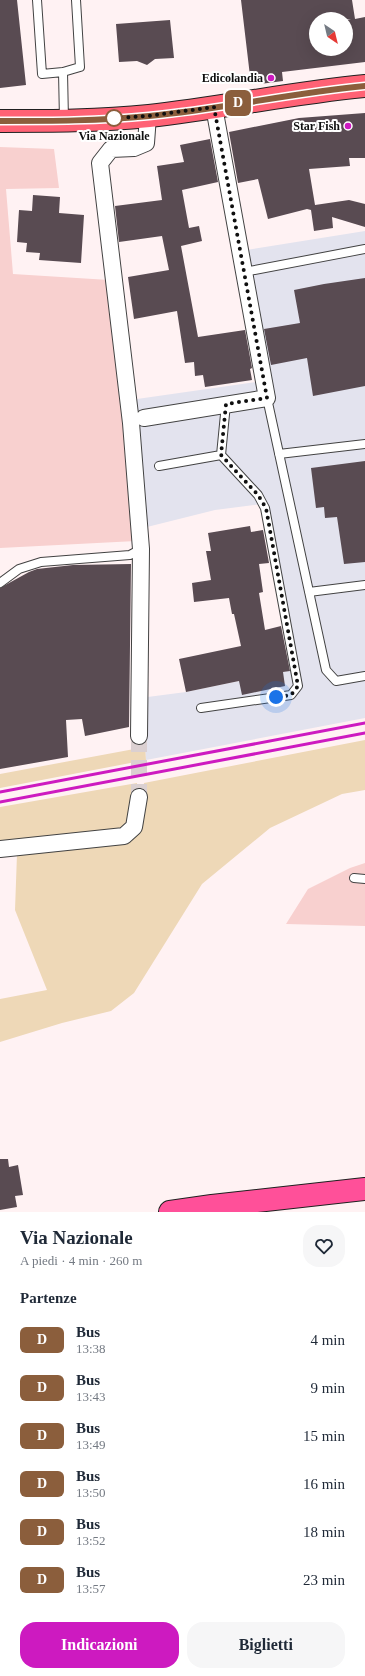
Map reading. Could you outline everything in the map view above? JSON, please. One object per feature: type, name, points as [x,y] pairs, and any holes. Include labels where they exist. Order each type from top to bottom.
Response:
[{"type":"highway","points":[[170,1212],[365,1189]]},
{"type":"main road","points":[[0,121],[64,121],[148,116],[328,89],[365,86]]},
{"type":"street","points":[[144,418],[267,398],[214,107]]},
{"type":"street","points":[[139,736],[141,549],[131,423],[100,163],[111,149],[134,148],[146,143],[148,116]]},
{"type":"street","points":[[0,849],[124,836],[134,827],[139,797]]},
{"type":"lane","points":[[37,0],[42,74],[63,72],[80,67],[76,0]]},
{"type":"lane","points":[[63,72],[64,121]]},
{"type":"lane","points":[[244,272],[365,249]]},
{"type":"lane","points":[[267,398],[326,670],[336,681],[365,676]]},
{"type":"lane","points":[[201,708],[291,695],[298,686],[266,508],[258,495],[221,455],[226,404]]},
{"type":"lane","points":[[279,454],[365,444]]},
{"type":"lane","points":[[159,466],[221,455]]},
{"type":"lane","points":[[0,583],[19,569],[41,562],[130,555],[141,549]]},
{"type":"lane","points":[[309,592],[365,586]]},
{"type":"lane","points":[[354,878],[365,879]]},
{"type":"shaded area","points":[[0,147],[54,149],[59,188],[6,189],[13,274],[109,280],[136,541],[0,548]]},
{"type":"shaded area","points":[[365,231],[365,718],[146,760],[140,698],[186,692],[292,670],[262,504],[215,510],[135,530],[123,401],[256,382],[240,251]]},
{"type":"shaded area","points":[[365,740],[365,790],[342,794],[270,828],[202,884],[134,993],[111,1011],[62,1023],[0,1042],[0,999],[47,990],[15,910],[17,854],[132,838],[140,821],[144,783]]},
{"type":"shaded area","points":[[145,747],[146,760],[0,788],[0,774]]},
{"type":"shaded area","points":[[137,783],[134,821],[121,832],[0,843],[0,807]]},
{"type":"shaded area","points":[[365,863],[365,926],[286,924],[308,889],[350,868]]},
{"type":"building","points":[[0,0],[17,0],[26,85],[0,88]]},
{"type":"building","points":[[241,0],[352,0],[355,19],[365,17],[365,62],[282,72],[283,81],[260,84],[259,75],[250,76]]},
{"type":"building","points":[[170,20],[174,58],[155,59],[147,65],[137,61],[119,62],[116,24]]},
{"type":"building","points":[[365,113],[365,158],[349,158],[350,166],[309,169],[315,205],[349,200],[365,204],[365,227],[332,217],[333,228],[314,231],[311,210],[307,209],[268,219],[258,179],[238,183],[229,132],[299,118]]},
{"type":"building","points":[[210,139],[218,182],[182,190],[189,228],[199,226],[202,241],[181,246],[198,337],[245,330],[252,368],[250,369],[252,380],[205,387],[203,375],[195,376],[194,362],[185,363],[177,311],[134,319],[128,277],[169,270],[162,236],[119,242],[115,206],[162,200],[157,166],[184,162],[180,145]]},
{"type":"building","points":[[33,195],[60,197],[59,213],[84,215],[81,263],[39,260],[40,253],[26,252],[27,243],[17,242],[19,210],[32,211]]},
{"type":"building","points":[[365,278],[365,386],[313,396],[307,358],[271,365],[264,329],[300,323],[294,290]]},
{"type":"building","points":[[365,461],[365,562],[344,564],[337,517],[325,518],[324,507],[316,508],[311,468]]},
{"type":"building","points":[[250,526],[251,532],[263,530],[269,563],[259,564],[263,592],[259,593],[265,630],[281,626],[290,671],[283,672],[285,686],[242,695],[239,681],[186,692],[179,659],[241,646],[229,598],[194,602],[192,583],[211,580],[206,551],[211,551],[208,533]]},
{"type":"building","points":[[131,564],[129,727],[85,736],[82,719],[66,720],[68,757],[0,769],[0,588],[37,569],[73,565]]},
{"type":"building","points":[[0,1159],[8,1159],[9,1167],[18,1165],[23,1195],[15,1196],[17,1207],[0,1210]]},
{"type":"tunnel","points":[[139,736],[139,797]]},
{"type":"railway","points":[[0,792],[365,723]]},
{"type":"railway","points":[[0,802],[365,733]]},
{"type":"bus line","name":"D","points":[[0,121],[64,121],[148,116],[328,89],[365,86]]},
{"type":"place","name":"Edicolandia","points":[[271,78]]},
{"type":"place","name":"Via Nazionale","points":[[114,118]]},
{"type":"place","name":"Star Fish","points":[[348,126]]},
{"type":"route","points":[[114,118],[148,116],[214,107],[267,398],[226,404],[221,455],[258,495],[266,508],[298,686],[291,695],[276,697]]}]
